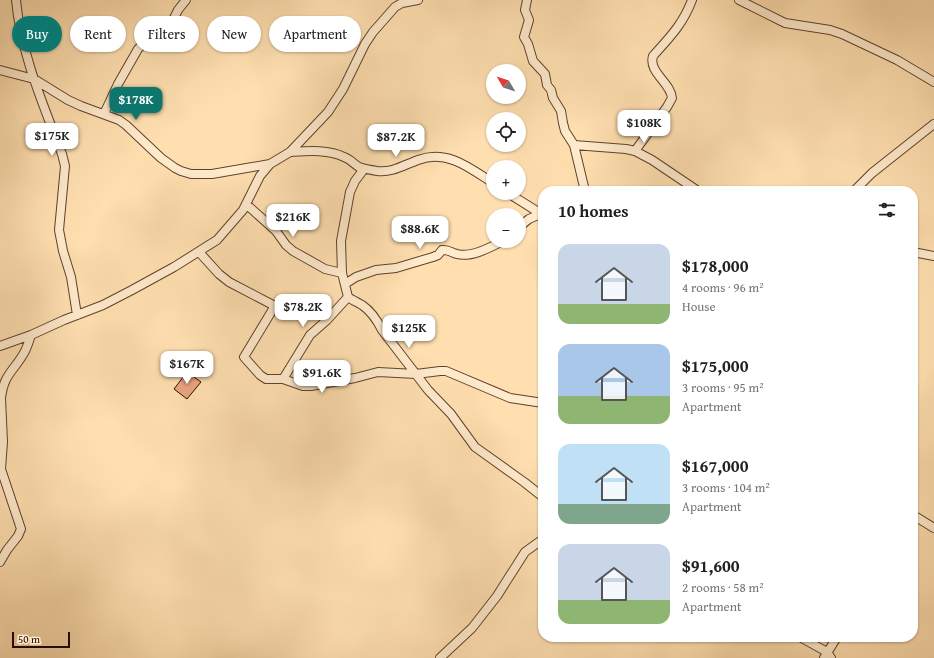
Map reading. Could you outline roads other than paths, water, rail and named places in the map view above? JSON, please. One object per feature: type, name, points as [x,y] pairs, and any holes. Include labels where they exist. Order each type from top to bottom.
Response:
[{"type":"street","points":[[16,0],[18,20],[23,43],[34,79],[62,154],[65,166],[59,230],[63,251],[71,277],[77,315]]},
{"type":"street","points":[[104,114],[126,68],[138,49],[149,38],[172,22],[178,10],[186,0]]},
{"type":"street","points":[[0,346],[31,335],[103,305],[199,252],[221,236],[243,210],[260,176],[270,164],[290,152],[328,112],[343,89],[365,44],[373,32],[401,2],[418,0]]},
{"type":"street","points":[[527,0],[525,10],[529,20],[524,37],[528,44],[533,61],[544,74],[546,85],[551,90],[553,98],[561,111],[566,131],[574,145],[584,186]]},
{"type":"street","points":[[635,151],[667,108],[672,98],[670,90],[654,67],[652,59],[653,56],[681,24],[687,15],[692,0]]},
{"type":"street","points":[[739,0],[785,23],[830,30],[842,34],[898,60],[934,82]]},
{"type":"street","points":[[0,70],[34,79],[68,100],[119,120],[175,168],[191,174],[223,173],[270,164]]},
{"type":"street","points":[[858,186],[881,165],[934,124]]},
{"type":"street","points":[[574,145],[635,151],[652,160],[691,186]]},
{"type":"street","points":[[290,152],[311,150],[344,156],[364,169],[379,171],[389,171],[429,157],[442,157],[462,163],[486,178]]},
{"type":"street","points":[[364,169],[355,181],[350,192],[341,241],[342,273],[348,296],[371,312],[382,330],[428,390],[451,414],[475,447],[538,493]]},
{"type":"street","points":[[519,200],[538,212]]},
{"type":"street","points":[[246,204],[276,231],[286,245],[293,251],[324,269],[342,273]]},
{"type":"street","points":[[526,223],[538,217]]},
{"type":"street","points":[[345,284],[356,277],[376,270],[396,268],[433,257],[438,255],[442,250],[449,250],[458,255],[477,253],[488,248]]},
{"type":"street","points":[[199,252],[219,274],[230,282],[273,305],[273,309],[244,357],[260,375],[266,378],[283,379],[303,386],[311,386],[378,372],[416,374],[446,371],[510,398],[538,402]]},
{"type":"street","points":[[918,253],[934,256]]},
{"type":"street","points":[[283,379],[310,335],[327,320],[348,296]]},
{"type":"street","points":[[0,562],[20,532],[1,469],[4,442],[0,398],[5,378],[25,351],[31,335]]},
{"type":"street","points":[[918,518],[934,528]]},
{"type":"street","points":[[440,658],[472,628],[497,596],[525,552],[538,543]]},
{"type":"street","points":[[807,642],[827,656],[834,642]]}]
